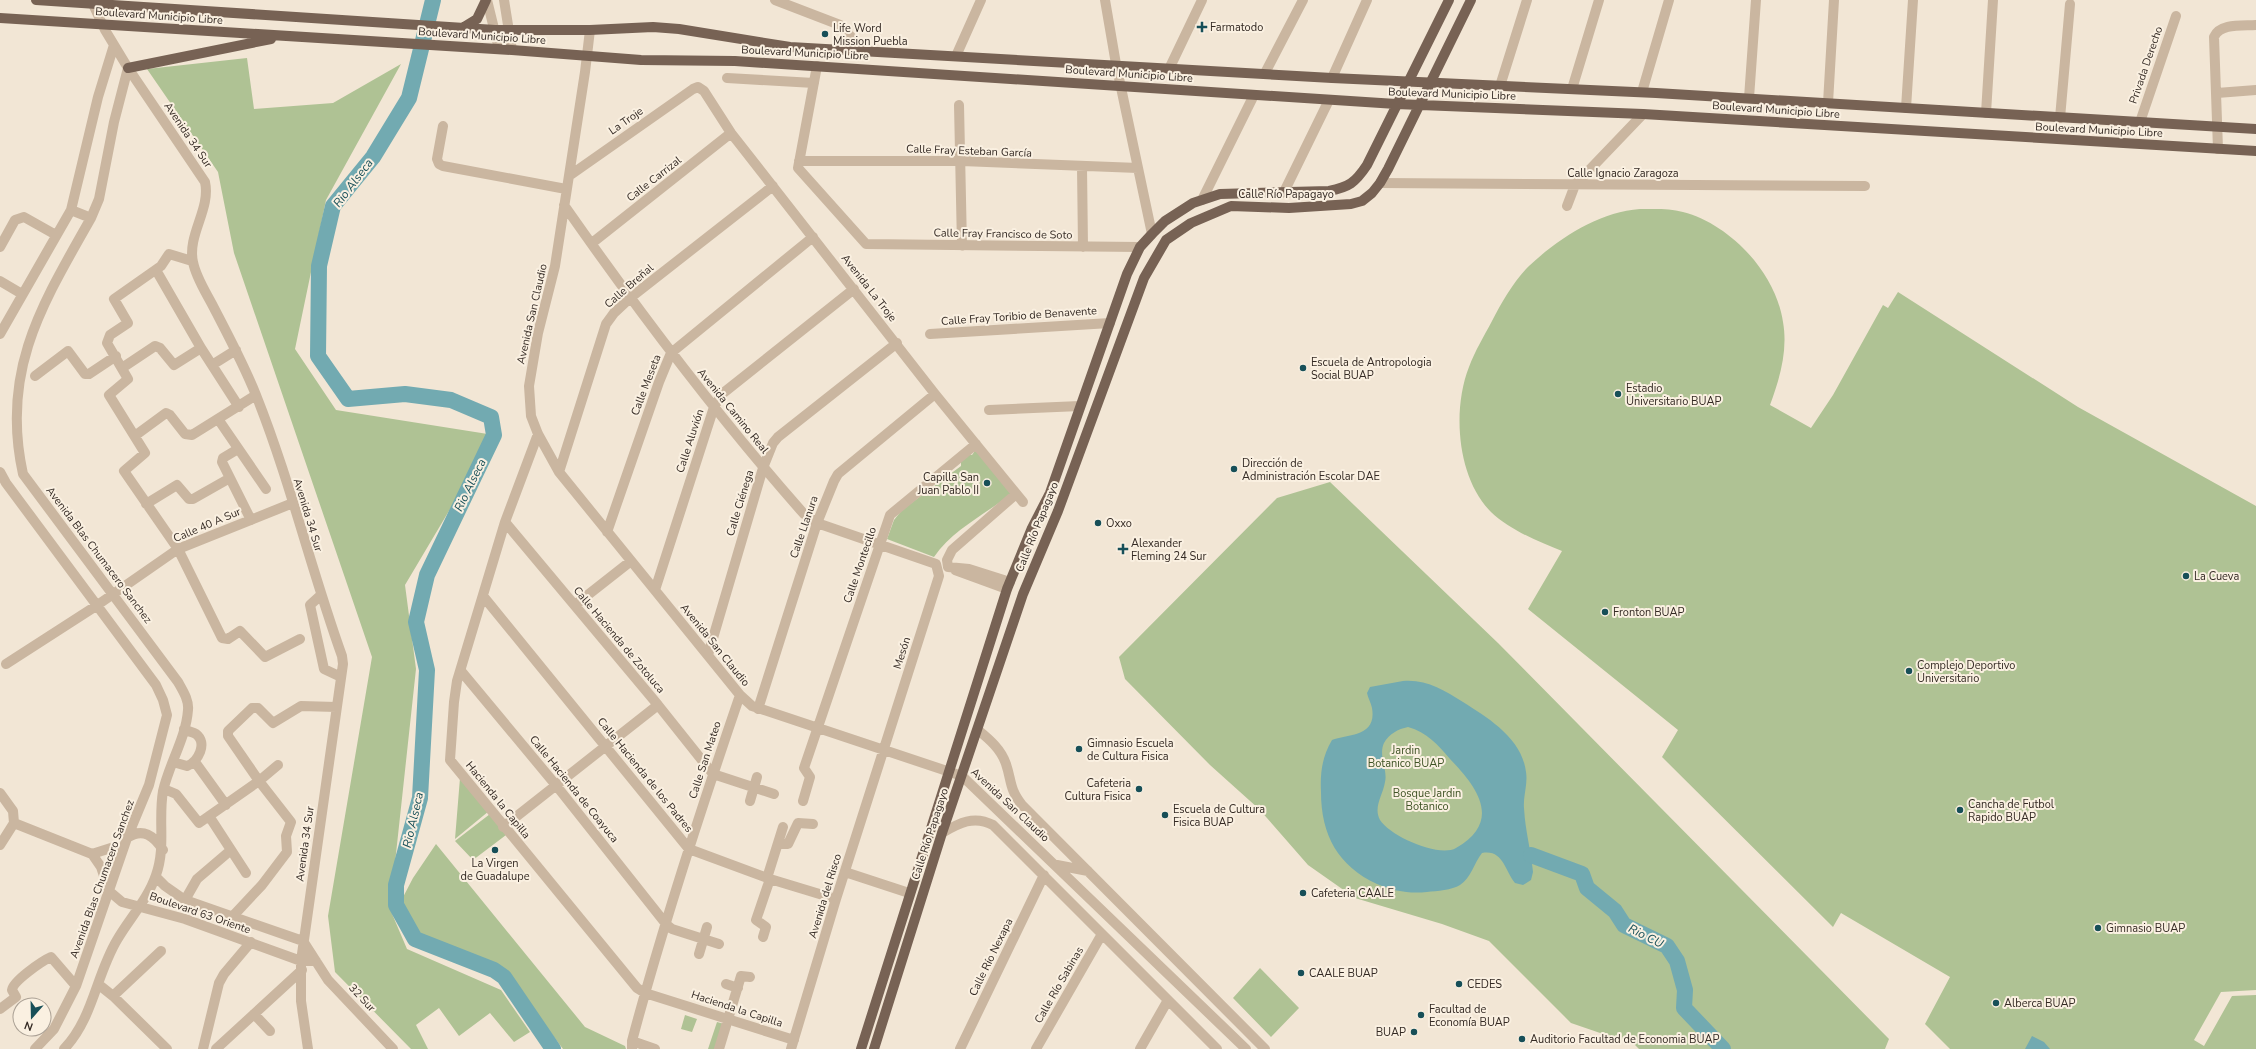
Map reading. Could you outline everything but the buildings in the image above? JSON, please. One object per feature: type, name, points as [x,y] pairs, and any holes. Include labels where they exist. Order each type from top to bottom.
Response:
[{"type":"main road","name":"Boulevard Municipio Libre","points":[[36,0],[495,30],[590,30],[653,27],[679,29],[790,47],[1170,67],[1332,78],[1642,92],[2256,129]]},
{"type":"main road","points":[[464,28],[477,19],[486,0]]},
{"type":"main road","points":[[1396,104],[1449,0]]},
{"type":"main road","name":"Calle Río Papagayo","points":[[874,1049],[942,833],[1023,594],[1058,511],[1144,278],[1166,240],[1191,223],[1231,206],[1337,207],[1362,201],[1380,183],[1471,0]]},
{"type":"main road","name":"Boulevard Municipio Libre","points":[[0,18],[499,49],[673,62],[735,61],[1329,100],[1643,114],[2256,152]]},
{"type":"main road","points":[[128,68],[285,36]]},
{"type":"main road","name":"Calle Río Papagayo","points":[[861,1049],[948,771],[1008,586],[1050,493],[1127,274],[1140,247],[1165,220],[1202,200],[1220,194],[1329,191],[1344,188],[1357,180],[1367,165],[1396,104]]},
{"type":"street","name":"Avenida 34 Sur","points":[[92,0],[105,30],[128,68],[205,182],[206,193],[194,240],[192,261],[197,276],[236,350],[256,395],[293,503],[321,595],[342,656],[341,677],[303,941],[301,1001],[308,1049]]},
{"type":"street","points":[[486,0],[499,49]]},
{"type":"street","points":[[504,0],[512,50]]},
{"type":"street","points":[[775,0],[840,25],[863,50]]},
{"type":"street","points":[[956,56],[981,0]]},
{"type":"street","points":[[1105,0],[1120,86],[1152,234]]},
{"type":"street","points":[[1170,67],[1202,0]]},
{"type":"street","points":[[1265,73],[1303,0]]},
{"type":"street","points":[[1332,78],[1368,0]]},
{"type":"street","points":[[1500,86],[1527,0]]},
{"type":"street","points":[[1572,89],[1599,0]]},
{"type":"street","points":[[1642,92],[1669,0]]},
{"type":"street","points":[[1749,98],[1756,0]]},
{"type":"street","points":[[1828,103],[1834,0]]},
{"type":"street","points":[[1906,108],[1913,0]]},
{"type":"street","points":[[1986,113],[1993,0]]},
{"type":"street","points":[[2060,118],[2070,4]]},
{"type":"street","name":"Privada Derecho","points":[[2140,122],[2176,16]]},
{"type":"street","points":[[2218,149],[2214,37],[2217,30],[2222,27],[2256,25]]},
{"type":"street","name":"Avenida San Claudio","points":[[590,30],[555,266],[538,333],[529,386],[531,416],[538,434],[559,472],[740,695],[758,710],[962,776],[1057,865],[1107,916],[1246,1049]]},
{"type":"street","points":[[0,334],[71,210],[98,97],[114,45]]},
{"type":"street","points":[[799,161],[817,66]]},
{"type":"street","points":[[22,330],[92,218],[99,199],[114,122],[128,68]]},
{"type":"street","points":[[727,78],[814,83]]},
{"type":"street","name":"La Troje","points":[[569,176],[698,87]]},
{"type":"street","name":"Avenida La Troje","points":[[698,87],[704,91],[731,133],[897,343],[935,394],[1023,502]]},
{"type":"street","points":[[2217,93],[2256,90]]},
{"type":"street","points":[[1202,200],[1254,95]]},
{"type":"street","points":[[1284,192],[1329,100]]},
{"type":"street","points":[[959,106],[962,161],[962,246]]},
{"type":"street","points":[[1567,206],[1575,184],[1643,114]]},
{"type":"street","points":[[443,126],[437,159],[438,164],[566,189]]},
{"type":"street","name":"Calle Carrizal","points":[[592,243],[731,133]]},
{"type":"street","name":"Calle Fray Esteban García","points":[[799,161],[962,161],[1082,167],[1138,168]]},
{"type":"street","name":"Calle Fray Francisco de Soto","points":[[799,161],[798,168],[866,244],[1083,248],[1140,247]]},
{"type":"street","points":[[1082,167],[1083,248]]},
{"type":"street","name":"Calle Ignacio Zaragoza","points":[[1380,183],[1865,186]]},
{"type":"street","name":"Calle Breñal","points":[[559,472],[606,324],[614,313],[630,298],[773,186]]},
{"type":"street","name":"Avenida Camino Real","points":[[564,205],[671,353],[763,468],[804,514],[817,523],[936,564]]},
{"type":"street","points":[[71,210],[92,218]]},
{"type":"street","points":[[0,247],[15,220],[19,217],[24,217],[56,235]]},
{"type":"street","name":"Calle Meseta","points":[[607,532],[658,382],[671,353],[813,237]]},
{"type":"street","points":[[192,261],[169,254],[161,266],[114,300],[128,323],[108,338],[107,342],[128,379],[109,395],[136,434],[145,453],[124,472],[178,549],[225,640],[240,631],[265,657],[300,639]]},
{"type":"street","points":[[156,270],[201,348],[239,406]]},
{"type":"street","points":[[0,281],[22,294]]},
{"type":"street","name":"Calle Aluvión","points":[[655,590],[714,408],[727,388],[854,289]]},
{"type":"street","name":"Calle Fray Toribio de Benavente","points":[[930,334],[1110,323]]},
{"type":"street","name":"Calle Ciénega","points":[[708,655],[763,468],[773,443],[778,437],[897,343]]},
{"type":"street","points":[[122,368],[155,346],[160,348],[174,365],[201,348]]},
{"type":"street","points":[[212,365],[236,350]]},
{"type":"street","points":[[35,376],[68,351],[85,374],[89,374],[116,356]]},
{"type":"street","name":"Calle Llanura","points":[[758,710],[817,523],[834,481],[838,474],[935,394]]},
{"type":"street","points":[[136,434],[166,413],[188,436],[256,395]]},
{"type":"street","points":[[989,410],[1080,406]]},
{"type":"street","points":[[218,419],[266,489]]},
{"type":"street","name":"Hacienda la Capilla","points":[[538,434],[505,522],[461,671],[454,698],[450,760],[503,827],[631,982],[644,993],[728,1019],[793,1045]]},
{"type":"street","name":"Avenida Blas Chumacero Sanchez","points":[[7,435],[15,459],[23,474],[178,682],[187,699],[188,708],[184,729],[164,789],[162,801],[163,850],[156,877],[110,953],[78,1030],[64,1049]]},
{"type":"street","name":"Calle Montecillo","points":[[803,801],[810,777],[804,768],[879,545],[892,512],[976,444]]},
{"type":"street","points":[[238,449],[222,460],[251,520]]},
{"type":"street","name":"Avenida Blas Chumacero Sanchez","points":[[0,472],[6,483],[96,606],[156,684],[166,708],[165,726],[150,785],[127,838],[76,986],[54,1029],[35,1049]]},
{"type":"street","points":[[146,504],[177,486],[189,498],[193,499],[230,478]]},
{"type":"street","points":[[1008,586],[969,569],[948,567],[947,560],[952,550],[1016,494]]},
{"type":"street","name":"Calle 40 A Sur","points":[[6,664],[96,606],[178,549],[293,503]]},
{"type":"street","name":"Calle Hacienda de Zotoluca","points":[[505,522],[658,705],[713,774]]},
{"type":"street","points":[[575,605],[631,561]]},
{"type":"street","name":"Mesón","points":[[884,750],[939,576],[936,564]]},
{"type":"street","points":[[321,595],[310,605],[324,669],[341,677]]},
{"type":"street","name":"Calle Hacienda de los Padres","points":[[484,596],[689,848],[769,879],[836,899]]},
{"type":"street","name":"Calle Hacienda de Coayuca","points":[[461,671],[556,784],[666,924]]},
{"type":"street","name":"Calle San Mateo","points":[[632,1045],[644,993],[689,848],[740,695]]},
{"type":"street","points":[[503,827],[605,745],[658,705]]},
{"type":"street","points":[[232,916],[262,886],[287,852],[286,836],[291,822],[259,781],[228,736],[228,731],[255,707],[273,723],[301,706],[336,707]]},
{"type":"street","points":[[173,762],[187,766],[195,762],[201,748],[199,738],[196,734],[184,729]]},
{"type":"street","name":"Avenida San Claudio","points":[[978,730],[990,740],[1003,756],[1010,787],[1016,797],[1265,1049]]},
{"type":"street","name":"Avenida del Risco","points":[[793,1045],[836,899],[884,750]]},
{"type":"street","points":[[195,762],[226,805]]},
{"type":"street","points":[[164,789],[176,794],[199,823],[259,781],[278,765]]},
{"type":"street","points":[[713,774],[774,794]]},
{"type":"street","points":[[750,801],[757,777]]},
{"type":"street","points":[[0,793],[13,812],[14,823],[2,838]]},
{"type":"street","points":[[209,816],[246,873]]},
{"type":"street","points":[[778,844],[788,844],[798,822],[813,824]]},
{"type":"street","points":[[942,833],[966,822],[985,822],[993,825],[1217,1049]]},
{"type":"street","points":[[14,823],[92,854],[101,867],[109,891]]},
{"type":"street","points":[[763,937],[766,927],[756,922],[783,827]]},
{"type":"street","points":[[127,838],[137,833],[148,833],[163,850]]},
{"type":"street","points":[[92,854],[114,847]]},
{"type":"street","points":[[185,900],[197,879],[231,850]]},
{"type":"street","points":[[1057,865],[1088,871]]},
{"type":"street","points":[[845,872],[909,894]]},
{"type":"street","name":"Calle Río Nexapa","points":[[960,1049],[1044,875]]},
{"type":"street","name":"Boulevard 63 Oriente","points":[[156,877],[165,886],[185,900],[303,941]]},
{"type":"street","name":"Boulevard 63 Oriente","points":[[109,891],[122,902],[139,905],[185,919],[251,942],[301,966]]},
{"type":"street","points":[[1086,918],[1107,916]]},
{"type":"street","points":[[666,924],[672,929],[719,944]]},
{"type":"street","points":[[699,954],[707,927]]},
{"type":"street","name":"Calle Río Sabinas","points":[[1036,1049],[1102,934]]},
{"type":"street","name":"32 Sur","points":[[303,941],[328,980],[393,1049]]},
{"type":"street","points":[[203,1049],[219,983],[224,974],[251,942]]},
{"type":"street","points":[[113,996],[161,952]]},
{"type":"street","points":[[0,1009],[16,997],[12,990],[13,987],[26,974],[51,957],[76,986]]},
{"type":"street","points":[[216,1049],[254,1014],[301,966],[316,961]]},
{"type":"street","points":[[719,1049],[742,975],[750,977]]},
{"type":"street","points":[[98,984],[113,996],[164,1048]]},
{"type":"street","points":[[726,984],[738,988]]},
{"type":"street","points":[[1140,1049],[1168,1000]]},
{"type":"street","points":[[254,1014],[270,1031]]},
{"type":"street","points":[[632,1045],[655,1049]]},
{"type":"green space","points":[[247,58],[254,109],[333,103],[401,64],[326,200],[295,349],[336,410],[494,435],[405,585],[416,669],[390,909],[407,949],[501,990],[530,1032],[514,1042],[490,1013],[459,1036],[439,1008],[416,1025],[428,1049],[411,1049],[335,972],[328,916],[372,657],[234,253],[218,172],[147,69]]},
{"type":"green space","name":"Complejo Deportivo Universitario","points":[[1640,209],[1672,210],[1701,218],[1717,227],[1733,239],[1748,253],[1761,269],[1779,304],[1784,332],[1784,353],[1782,364],[1770,405],[1811,428],[1833,395],[1883,305],[1888,308],[1898,292],[2078,407],[2256,506],[2256,990],[2221,992],[2194,1040],[2204,1046],[2232,996],[2256,995],[2256,1049],[1950,1049],[1925,1024],[1950,977],[1841,913],[1833,927],[1662,757],[1678,730],[1528,609],[1562,551],[1516,530],[1491,512],[1480,498],[1471,481],[1465,463],[1461,443],[1460,403],[1464,384],[1474,355],[1504,299],[1513,285],[1529,266],[1566,236],[1580,228],[1610,215]]},
{"type":"green space","points":[[977,448],[1013,492],[961,529],[934,557],[887,539],[894,520],[902,510],[961,466],[961,462],[968,454],[972,455]]},
{"type":"green space","name":"Jardin Botanico BUAP","points":[[1330,482],[1498,643],[1889,1039],[1885,1049],[1639,1049],[1635,1045],[1571,1023],[1489,941],[1442,924],[1355,898],[1308,865],[1259,809],[1210,765],[1125,679],[1119,657],[1277,498]]},
{"type":"green space","points":[[460,778],[489,811],[455,839]]},
{"type":"green space","points":[[490,814],[506,835],[473,860],[455,841]]},
{"type":"green space","points":[[436,844],[585,1027],[625,1046],[626,1049],[563,1049],[506,973],[416,932],[401,901],[413,878]]},
{"type":"green space","points":[[1260,968],[1299,1008],[1271,1037],[1233,998]]},
{"type":"green space","points":[[685,1015],[697,1019],[692,1032],[681,1029]]},
{"type":"green space","points":[[717,1022],[724,1024],[716,1049],[708,1049]]},
{"type":"water","points":[[1403,681],[1419,682],[1434,686],[1449,693],[1483,715],[1511,739],[1523,760],[1526,772],[1524,808],[1533,872],[1531,880],[1523,885],[1515,883],[1503,862],[1495,854],[1482,853],[1470,874],[1460,885],[1440,891],[1420,893],[1408,892],[1377,884],[1363,877],[1342,858],[1328,835],[1324,822],[1321,792],[1322,765],[1332,740],[1360,733],[1370,724],[1372,708],[1367,693],[1370,687]],"holes":[[[1408,727],[1415,729],[1432,740],[1460,770],[1476,792],[1481,804],[1482,815],[1479,827],[1470,838],[1456,848],[1438,850],[1415,844],[1404,839],[1385,826],[1378,815],[1379,801],[1386,777],[1382,758],[1382,748],[1384,743],[1388,737],[1401,729]]]},
{"type":"water","points":[[2032,1036],[2044,1042],[2050,1049],[2025,1049]]},
{"type":"waterway","name":"Rio Alseca","points":[[433,0],[409,98],[373,157],[333,206],[319,266],[318,356],[348,399],[405,394],[451,400],[491,417],[494,435],[427,575],[416,622],[427,670],[420,798],[396,885],[396,905],[415,939],[494,970],[504,977],[553,1049]]},
{"type":"waterway","name":"Rio CU","points":[[1531,855],[1582,874],[1587,888],[1615,911],[1624,925],[1667,946],[1677,961],[1685,990],[1684,1008],[1723,1049]]},
{"type":"place","name":"Farmatodo","points":[[1202,27]]},
{"type":"place","name":"Life Word Mission Puebla","points":[[825,34]]},
{"type":"place","name":"Escuela de Antropologia Social BUAP","points":[[1303,368]]},
{"type":"place","name":"Estadio Universitario BUAP","points":[[1618,394]]},
{"type":"place","name":"Dirección de Administración Escolar DAE","points":[[1234,469]]},
{"type":"place","name":"Capilla San Juan Pablo II","points":[[987,483]]},
{"type":"place","name":"Oxxo","points":[[1098,523]]},
{"type":"place","name":"Alexander Fleming 24 Sur","points":[[1123,549]]},
{"type":"place","name":"La Cueva","points":[[2186,576]]},
{"type":"place","name":"Fronton BUAP","points":[[1605,612]]},
{"type":"place","name":"Complejo Deportivo Universitario","points":[[1909,671]]},
{"type":"place","name":"Gimnasio Escuela de Cultura Fisica","points":[[1079,749]]},
{"type":"place","name":"Cafeteria Cultura Fisica","points":[[1139,789]]},
{"type":"place","name":"Cancha de Futbol Rapido BUAP","points":[[1960,810]]},
{"type":"place","name":"Escuela de Cultura Fisica BUAP","points":[[1165,815]]},
{"type":"place","name":"La Virgen de Guadalupe","points":[[495,850]]},
{"type":"place","name":"Cafeteria CAALE","points":[[1303,893]]},
{"type":"place","name":"Gimnasio BUAP","points":[[2098,928]]},
{"type":"place","name":"CAALE BUAP","points":[[1301,973]]},
{"type":"place","name":"CEDES","points":[[1459,984]]},
{"type":"place","name":"Alberca BUAP","points":[[1996,1003]]},
{"type":"place","name":"Facultad de Economía BUAP","points":[[1421,1015]]},
{"type":"place","name":"BUAP","points":[[1414,1032]]},
{"type":"place","name":"Auditorio Facultad de Economia BUAP","points":[[1522,1039]]},
{"type":"park label","name":"Bosque Jardin Botanico","points":[[1427,799]]}]
